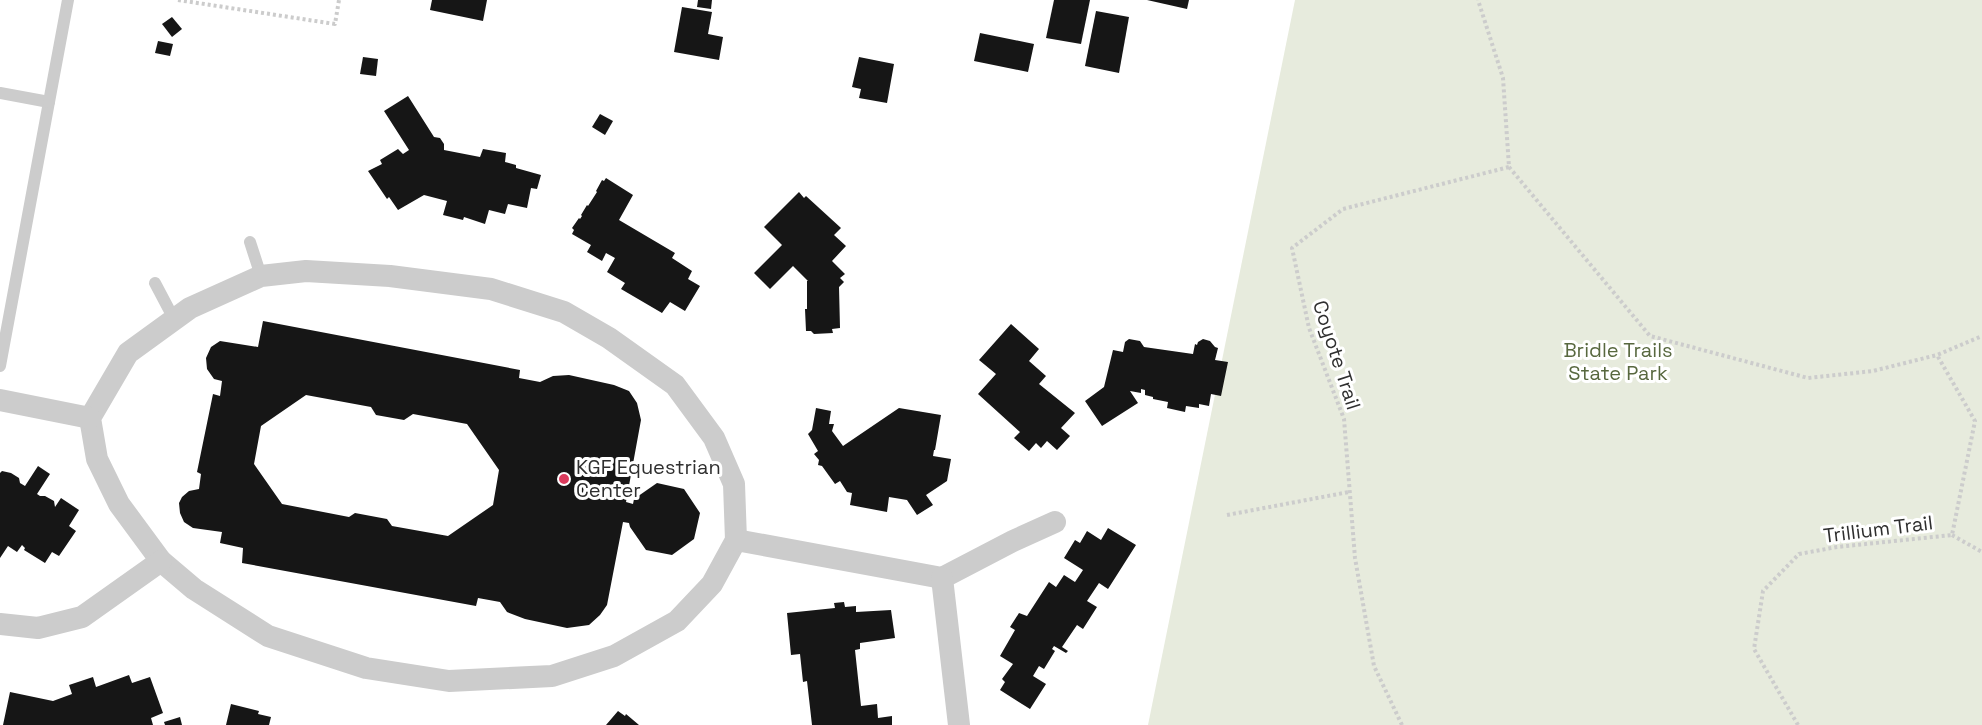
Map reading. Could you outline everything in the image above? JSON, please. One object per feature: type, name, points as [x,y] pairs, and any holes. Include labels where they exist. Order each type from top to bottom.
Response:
[{"type":"street","points":[[323,271],[390,276],[491,289],[564,312],[609,338],[675,385],[714,438],[734,484],[736,540],[711,584],[677,621],[614,656],[552,676],[449,681],[366,668],[268,636],[194,589],[161,561],[119,504],[98,459],[90,418],[129,352],[190,308],[261,276],[323,271]]},
{"type":"street","points":[[0,400],[90,418]]},
{"type":"street","points":[[736,540],[942,578],[1055,522]]},
{"type":"street","points":[[0,624],[38,628],[82,617],[161,561]]},
{"type":"street","points":[[942,578],[959,725]]},
{"type":"lane","points":[[0,366],[68,0]]},
{"type":"lane","points":[[0,93],[49,102]]},
{"type":"lane","points":[[250,242],[261,276]]},
{"type":"lane","points":[[155,283],[174,320]]},
{"type":"path","points":[[178,0],[335,24],[339,0]]},
{"type":"path","points":[[1478,0],[1503,78],[1509,167],[1650,336],[1808,378],[1873,371],[1936,355],[1982,336]]},
{"type":"path","name":"Coyote Trail","points":[[1402,725],[1374,666],[1355,558],[1344,419],[1309,328],[1292,248],[1343,209],[1509,167]]},
{"type":"path","name":"Trillium Trail","points":[[1798,725],[1754,649],[1763,591],[1799,554],[1837,547],[1952,535],[1975,421],[1936,355]]},
{"type":"path","points":[[1227,515],[1349,492]]},
{"type":"path","points":[[1952,535],[1982,552]]},
{"type":"green space","name":"Bridle Trails State Park","points":[[1295,0],[1982,0],[1982,725],[1148,725]]},
{"type":"building","points":[[432,0],[487,0],[483,21],[430,10]]},
{"type":"building","points":[[698,0],[712,0],[711,9],[697,7]]},
{"type":"building","points":[[1054,0],[1090,0],[1081,44],[1046,38]]},
{"type":"building","points":[[1147,0],[1189,0],[1187,9]]},
{"type":"building","points":[[682,7],[712,12],[708,34],[723,37],[719,60],[674,52]]},
{"type":"building","points":[[1096,11],[1129,17],[1119,73],[1085,66]]},
{"type":"building","points":[[172,17],[182,29],[172,37],[162,24]]},
{"type":"building","points":[[980,33],[1034,44],[1028,72],[974,61]]},
{"type":"building","points":[[158,41],[173,44],[170,56],[155,53]]},
{"type":"building","points":[[363,57],[378,59],[376,76],[360,74]]},
{"type":"building","points":[[859,57],[894,64],[887,103],[859,98],[861,89],[852,87]]},
{"type":"building","points":[[408,96],[434,137],[440,138],[444,144],[444,150],[480,157],[483,149],[506,153],[505,162],[516,165],[516,168],[541,175],[537,189],[531,188],[527,208],[508,204],[505,214],[489,210],[485,224],[464,217],[463,220],[443,215],[447,201],[424,195],[398,210],[389,197],[387,199],[368,171],[382,164],[380,160],[398,149],[403,154],[409,150],[384,111]]},
{"type":"building","points":[[600,114],[613,121],[605,135],[592,127]]},
{"type":"building","points":[[606,178],[633,195],[619,220],[675,253],[672,258],[692,271],[688,279],[700,286],[685,311],[670,302],[662,313],[621,289],[625,283],[607,272],[615,258],[606,253],[602,261],[587,252],[591,245],[572,234],[574,230],[572,228],[597,192],[602,180]]},
{"type":"building","points":[[799,192],[841,228],[834,235],[846,246],[832,261],[845,274],[840,278],[844,282],[839,287],[840,328],[832,329],[833,333],[814,334],[806,331],[805,309],[807,309],[808,281],[793,266],[770,289],[754,273],[782,245],[764,227]]},
{"type":"building","name":"KGF Equestrian Center","points":[[263,321],[520,370],[519,378],[540,382],[553,376],[569,375],[614,385],[629,391],[637,403],[641,420],[626,502],[633,504],[634,499],[657,483],[684,489],[700,513],[694,539],[672,555],[646,550],[629,523],[623,522],[607,605],[589,625],[567,628],[525,619],[507,612],[500,602],[478,598],[476,606],[242,563],[243,548],[220,543],[222,532],[193,528],[184,522],[179,503],[189,491],[199,489],[201,474],[197,472],[213,394],[220,396],[222,381],[214,379],[207,369],[206,358],[211,347],[220,341],[258,347]],"holes":[[[306,395],[371,407],[376,415],[404,420],[413,414],[467,424],[499,470],[493,505],[448,536],[392,526],[387,519],[355,513],[349,517],[282,504],[254,464],[261,426]]]},
{"type":"building","points":[[1011,324],[1039,349],[1029,361],[1046,376],[1039,384],[1075,413],[1061,428],[1070,436],[1057,450],[1047,441],[1041,448],[1036,443],[1029,451],[1014,438],[1020,432],[978,394],[996,374],[979,360]]},
{"type":"building","points":[[1129,339],[1140,341],[1144,347],[1193,354],[1195,344],[1197,345],[1203,339],[1210,341],[1218,348],[1215,360],[1228,362],[1221,396],[1211,394],[1209,406],[1199,404],[1199,408],[1186,406],[1185,412],[1167,408],[1168,402],[1145,395],[1145,390],[1141,389],[1141,393],[1130,391],[1138,403],[1102,426],[1085,401],[1104,387],[1113,350],[1123,352],[1125,342]]},
{"type":"building","points":[[816,408],[831,411],[829,424],[834,424],[832,431],[843,446],[899,408],[941,415],[933,456],[951,459],[947,481],[926,495],[933,505],[917,515],[907,500],[889,497],[887,512],[850,505],[852,493],[847,492],[840,481],[835,484],[822,466],[818,465],[819,460],[814,454],[818,451],[808,434],[812,430]]},
{"type":"building","points":[[38,466],[50,474],[37,494],[54,501],[55,507],[61,498],[79,510],[69,526],[76,531],[59,556],[52,552],[45,563],[24,550],[22,545],[17,552],[8,546],[0,558],[0,473],[2,471],[11,473],[25,486]]},
{"type":"building","points":[[1108,528],[1136,545],[1108,589],[1099,583],[1087,601],[1097,607],[1083,629],[1077,625],[1062,647],[1068,651],[1066,653],[1054,646],[1052,649],[1055,651],[1044,669],[1039,666],[1033,676],[1046,684],[1030,709],[1000,690],[1005,682],[1002,679],[1013,664],[1000,656],[1015,630],[1010,627],[1019,613],[1027,616],[1049,582],[1056,587],[1064,575],[1075,582],[1083,570],[1064,558],[1075,540],[1080,543],[1087,531],[1101,540]]},
{"type":"building","points":[[844,602],[845,607],[856,606],[856,612],[891,610],[895,638],[860,643],[860,649],[855,650],[861,706],[877,704],[878,718],[892,716],[892,725],[812,725],[807,681],[803,682],[800,654],[791,655],[787,613],[835,608],[834,603]]},
{"type":"building","points":[[129,675],[132,683],[150,677],[163,713],[151,718],[153,725],[3,725],[10,692],[53,701],[72,694],[69,685],[93,677],[96,687]]},
{"type":"building","points":[[231,704],[259,711],[258,714],[271,717],[269,725],[226,725]]},
{"type":"building","points":[[618,711],[625,716],[626,714],[639,725],[606,725]]},
{"type":"building","points":[[180,717],[182,725],[165,725],[164,722]]},
{"type":"place","name":"KGF Equestrian Center","points":[[564,479]]}]
